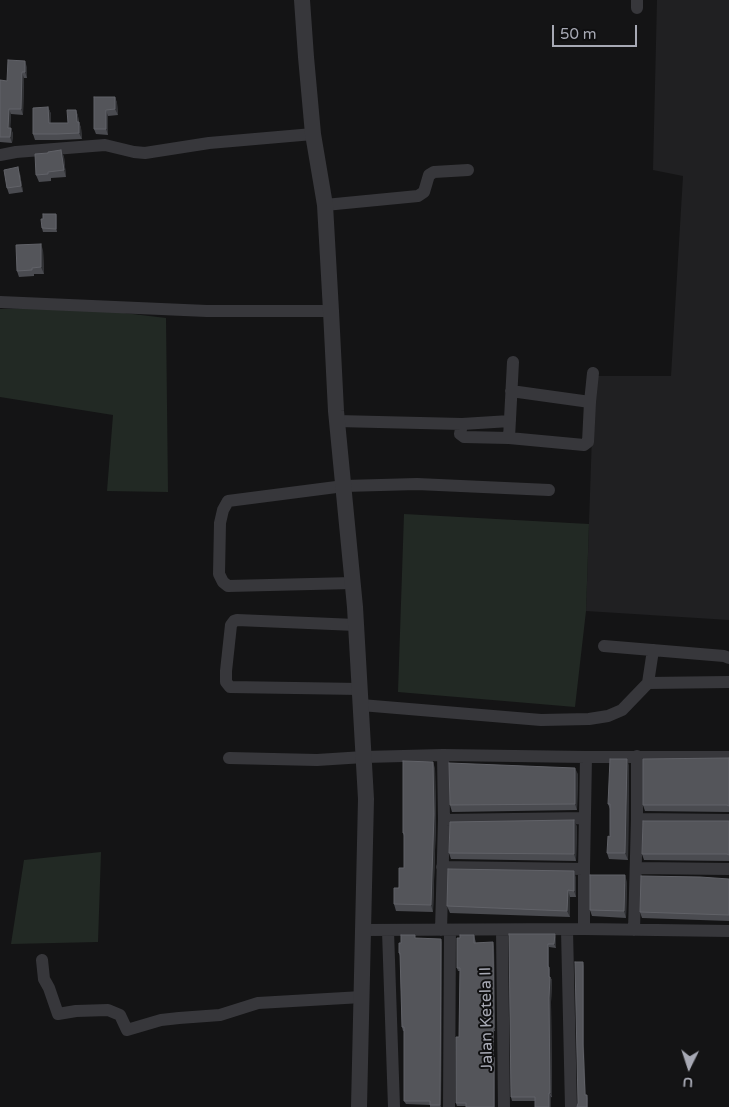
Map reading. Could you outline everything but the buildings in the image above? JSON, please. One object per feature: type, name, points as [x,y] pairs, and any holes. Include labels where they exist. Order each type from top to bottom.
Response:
[{"type":"street","points":[[302,0],[313,134],[325,205],[337,421],[353,584],[364,757],[366,799],[359,1107]]},
{"type":"street","points":[[0,155],[105,145],[134,152],[145,152],[209,143],[313,134]]},
{"type":"street","points":[[325,205],[418,196],[424,192],[430,175],[434,172],[468,170]]},
{"type":"street","points":[[0,302],[207,311],[331,311]]},
{"type":"street","points":[[509,438],[512,362]]},
{"type":"street","points":[[462,424],[460,434],[464,437],[509,438],[586,444],[588,442],[593,373]]},
{"type":"street","points":[[510,391],[590,402]]},
{"type":"street","points":[[337,421],[462,424],[510,421]]},
{"type":"street","points":[[353,584],[228,586],[223,582],[219,574],[220,523],[223,510],[228,501],[344,486],[417,484],[549,490]]},
{"type":"street","points":[[356,625],[237,620],[231,625],[226,682],[230,686],[360,697],[541,720],[589,719],[608,716],[622,710],[648,683],[653,650]]},
{"type":"street","points":[[604,646],[724,656],[729,658]]},
{"type":"street","points":[[648,683],[729,682]]},
{"type":"street","points":[[443,755],[444,820],[442,867],[446,930],[449,1107]]},
{"type":"street","points":[[229,758],[317,760],[443,755],[729,757]]},
{"type":"street","points":[[634,930],[638,819],[637,756]]},
{"type":"street","points":[[584,929],[586,757]]},
{"type":"street","points":[[444,820],[585,818]]},
{"type":"street","points":[[638,819],[729,820]]},
{"type":"street","points":[[442,867],[584,869]]},
{"type":"street","points":[[636,868],[729,869]]},
{"type":"street","points":[[363,930],[584,929],[729,931]]},
{"type":"street","name":"Jalan Ketela II","points":[[502,930],[504,1107]]},
{"type":"street","points":[[567,930],[572,1107]]},
{"type":"street","points":[[388,931],[394,1107]]},
{"type":"street","points":[[42,960],[44,979],[58,1014],[76,1011],[108,1010],[120,1016],[127,1030],[161,1020],[220,1015],[258,1003],[362,997]]},
{"type":"shaded area","points":[[657,0],[729,0],[729,620],[586,611],[594,376],[671,376],[683,176],[653,170]]},
{"type":"shaded area","points":[[74,307],[166,318],[168,492],[107,491],[113,415],[0,397],[0,309]]},
{"type":"shaded area","points":[[404,514],[589,524],[586,611],[575,707],[398,692]]},
{"type":"shaded area","points":[[101,852],[98,942],[11,944],[24,860]]}]
